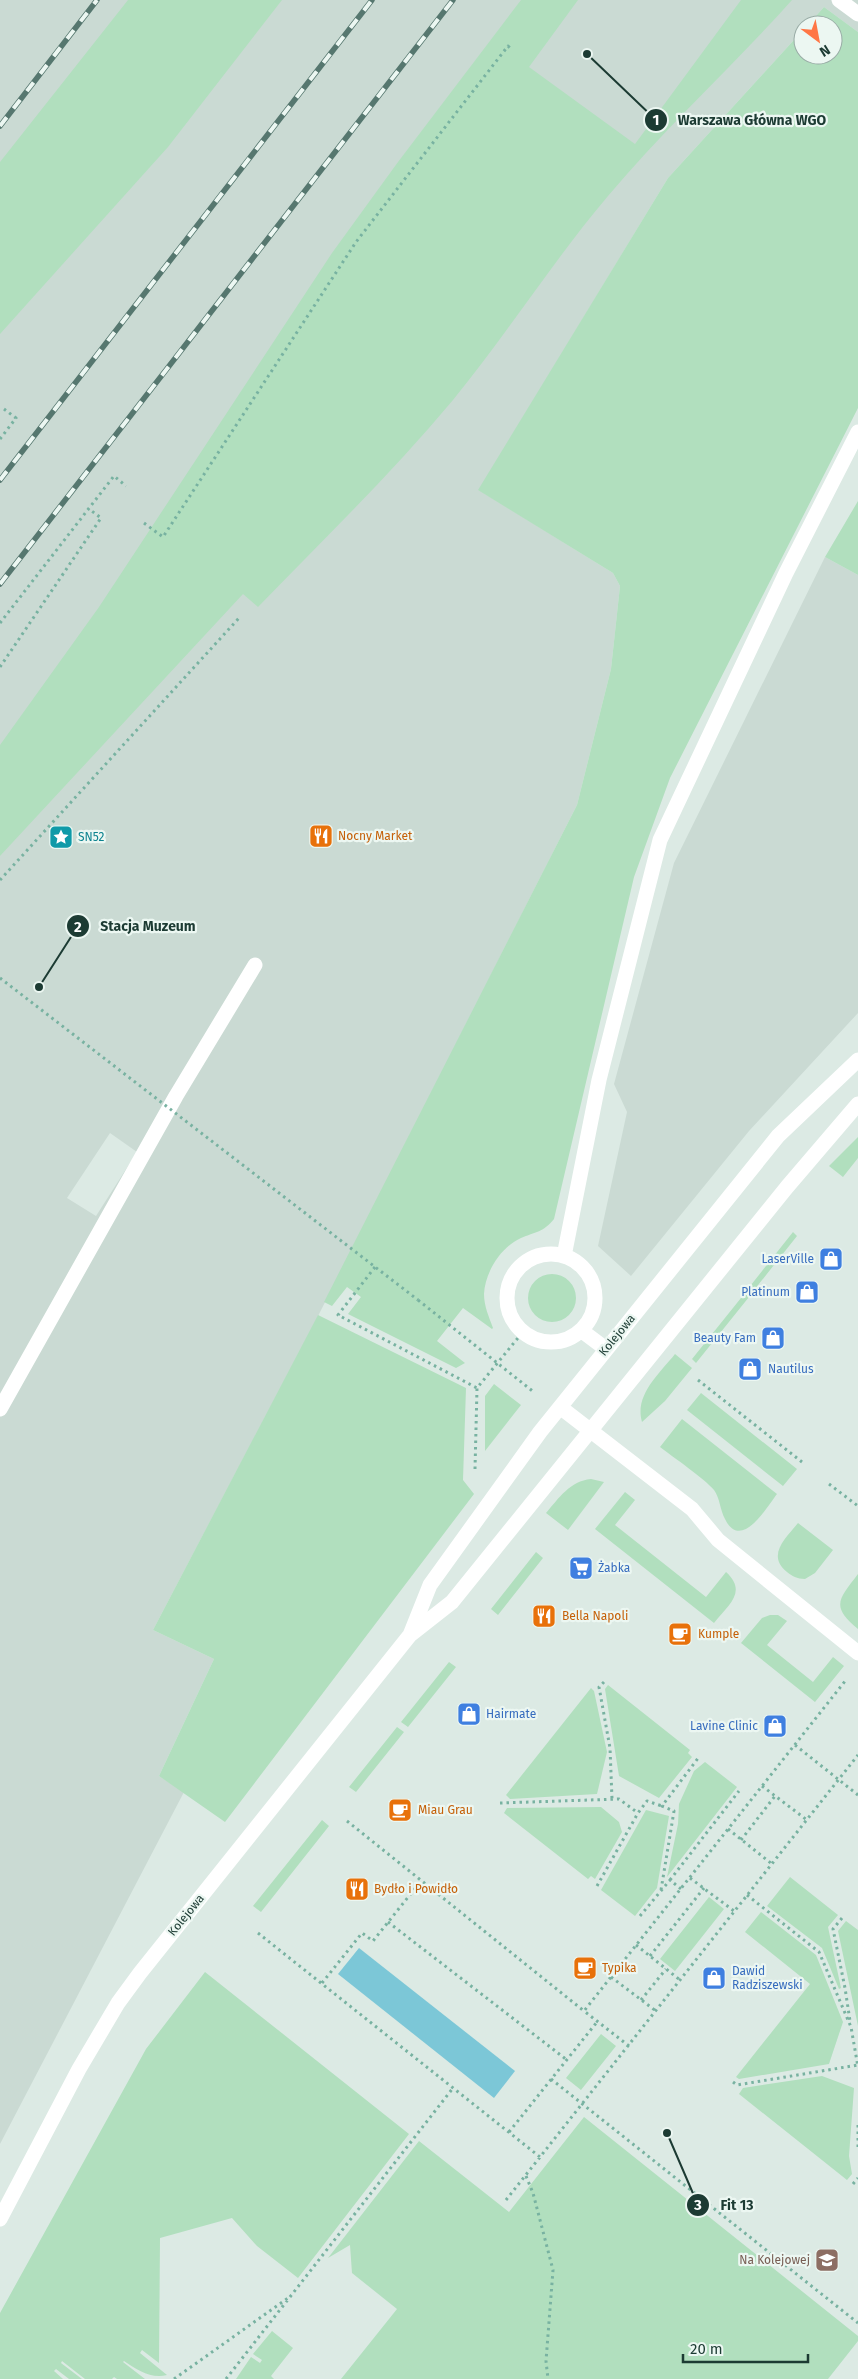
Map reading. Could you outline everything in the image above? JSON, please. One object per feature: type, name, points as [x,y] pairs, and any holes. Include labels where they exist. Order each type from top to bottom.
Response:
[{"type":"street","points":[[839,0],[858,14]]},
{"type":"street","points":[[564,1256],[599,1080],[660,840],[786,573],[858,432]]},
{"type":"street","points":[[0,1409],[176,1096],[255,965]]},
{"type":"street","name":"Kolejowa","points":[[410,1635],[430,1585],[498,1488],[560,1407],[778,1136],[858,1060]]},
{"type":"street","name":"Kolejowa","points":[[0,2219],[79,2069],[118,2004],[146,1965],[410,1635],[452,1602],[592,1431],[787,1187],[858,1104]]},
{"type":"street","points":[[555,1252],[581,1264],[592,1280],[597,1298],[592,1316],[582,1331],[567,1340],[550,1344],[533,1339],[522,1333],[510,1316],[506,1300],[509,1285],[516,1271],[527,1260],[555,1252]]},
{"type":"street","points":[[582,1331],[606,1349]]},
{"type":"street","points":[[560,1407],[692,1509],[718,1540],[858,1653]]},
{"type":"path","points":[[144,523],[163,538],[356,242],[508,46],[511,49]]},
{"type":"path","points":[[0,439],[16,418],[4,409]]},
{"type":"path","points":[[0,623],[114,476],[126,486]]},
{"type":"path","points":[[0,667],[101,518],[89,509]]},
{"type":"path","points":[[0,880],[239,618]]},
{"type":"path","points":[[0,978],[418,1300],[540,1397]]},
{"type":"path","points":[[375,1267],[338,1315],[477,1388]]},
{"type":"path","points":[[480,1474],[475,1470],[477,1388],[522,1333]]},
{"type":"path","points":[[698,1380],[802,1462]]},
{"type":"path","points":[[829,1484],[858,1506]]},
{"type":"path","points":[[584,2011],[850,1675]]},
{"type":"path","points":[[604,1682],[599,1688],[610,1748],[612,1799]]},
{"type":"path","points":[[794,1745],[858,1795]]},
{"type":"path","points":[[506,2200],[858,1754]]},
{"type":"path","points":[[662,1806],[699,1757]]},
{"type":"path","points":[[762,1786],[807,1820]]},
{"type":"path","points":[[640,1916],[739,1790]]},
{"type":"path","points":[[741,1840],[775,1796]]},
{"type":"path","points":[[500,1803],[619,1799],[638,1813]]},
{"type":"path","points":[[597,1886],[638,1813],[647,1801],[674,1811],[661,1890]]},
{"type":"path","points":[[347,1821],[629,2046]]},
{"type":"path","points":[[728,1829],[772,1864]]},
{"type":"path","points":[[690,1878],[734,1911]]},
{"type":"path","points":[[670,1880],[681,1889]]},
{"type":"path","points":[[322,1983],[362,1933],[373,1941],[421,1881]]},
{"type":"path","points":[[650,1956],[704,1888]]},
{"type":"path","points":[[747,1895],[819,1952],[851,2027]]},
{"type":"path","points":[[733,2082],[737,2085],[858,2066],[846,1988],[833,1929],[842,1918]]},
{"type":"path","points":[[388,1922],[567,2060]]},
{"type":"path","points":[[258,1933],[540,2157]]},
{"type":"path","points":[[636,1945],[680,1980]]},
{"type":"path","points":[[641,2000],[666,1969]]},
{"type":"path","points":[[611,1977],[656,2011]]},
{"type":"path","points":[[509,2132],[597,2022]]},
{"type":"path","points":[[551,2079],[858,2322]]},
{"type":"path","points":[[226,2379],[454,2088]]},
{"type":"path","points":[[858,2125],[858,2147]]},
{"type":"path","points":[[526,2175],[533,2193],[553,2270],[546,2361],[548,2379]]},
{"type":"path","points":[[853,2184],[858,2178]]},
{"type":"path","points":[[174,2379],[293,2294]]},
{"type":"shaded area","points":[[0,0],[858,0],[858,32],[843,21],[843,15],[835,15],[824,7],[817,15],[793,15],[793,41],[668,178],[479,490],[613,573],[620,586],[611,669],[577,805],[314,1324],[153,1630],[214,1659],[159,1776],[184,1792],[0,2144]],"holes":[[[110,1133],[137,1152],[96,1216],[67,1198]]]},
{"type":"shaded area","points":[[825,557],[858,575],[858,1013],[749,1131],[631,1276],[598,1246],[627,1112],[614,1084],[674,863]]},
{"type":"green space","points":[[128,0],[282,0],[168,147],[0,334],[0,162]]},
{"type":"green space","points":[[521,0],[578,0],[529,67],[635,144],[741,0],[792,0],[608,196],[568,246],[473,375],[406,454],[258,607],[243,594],[0,856],[0,745],[99,607],[332,253],[398,162]]},
{"type":"green space","points":[[824,7],[835,15],[817,15]]},
{"type":"green space","points":[[843,21],[858,32],[858,408],[670,778],[634,877],[554,1219],[543,1229],[514,1242],[495,1261],[487,1277],[484,1294],[493,1328],[463,1308],[437,1341],[465,1363],[456,1368],[348,1314],[361,1297],[347,1287],[332,1306],[324,1302],[577,805],[611,669],[620,586],[613,573],[478,490],[668,178],[793,41],[793,65],[843,65]]},
{"type":"green space","points":[[858,501],[858,575],[825,557]]},
{"type":"green space","points":[[858,1137],[858,1158],[843,1177],[829,1166]]},
{"type":"green space","points":[[793,1232],[797,1236],[751,1294],[747,1290]]},
{"type":"green space","points":[[552,1274],[561,1276],[569,1281],[574,1289],[576,1298],[574,1307],[569,1315],[561,1320],[552,1322],[543,1320],[535,1315],[530,1307],[528,1298],[530,1289],[535,1281],[543,1276]]},
{"type":"green space","points":[[745,1293],[749,1297],[696,1363],[692,1359]]},
{"type":"green space","points":[[318,1315],[466,1388],[463,1480],[474,1494],[225,1822],[159,1776],[214,1659],[153,1630]]},
{"type":"green space","points":[[675,1354],[692,1368],[665,1401],[642,1422],[641,1412],[645,1394]]},
{"type":"green space","points":[[494,1384],[521,1405],[485,1451],[485,1396]]},
{"type":"green space","points":[[701,1393],[797,1469],[783,1486],[687,1410]]},
{"type":"green space","points":[[682,1419],[777,1494],[753,1524],[746,1529],[738,1531],[731,1528],[723,1515],[718,1497],[710,1485],[660,1447]]},
{"type":"green space","points":[[591,1479],[604,1482],[568,1530],[546,1513],[560,1496],[571,1487],[584,1480]]},
{"type":"green space","points":[[625,1492],[635,1500],[615,1525],[706,1597],[726,1572],[732,1579],[736,1592],[734,1598],[714,1623],[595,1529]]},
{"type":"green space","points":[[798,1523],[833,1550],[815,1573],[805,1579],[793,1576],[781,1566],[778,1559],[780,1547]]},
{"type":"green space","points":[[536,1552],[543,1558],[498,1615],[491,1609]]},
{"type":"green space","points":[[858,1574],[858,1629],[844,1614],[840,1602],[842,1596]]},
{"type":"green space","points":[[778,1615],[787,1621],[767,1645],[813,1682],[833,1657],[844,1666],[815,1702],[741,1643],[762,1618]]},
{"type":"green space","points":[[449,1662],[456,1667],[408,1727],[401,1722]]},
{"type":"green space","points":[[608,1685],[690,1750],[688,1753],[692,1757],[659,1798],[619,1776],[605,1689]]},
{"type":"green space","points":[[591,1688],[594,1691],[607,1752],[597,1794],[510,1799],[506,1795]]},
{"type":"green space","points":[[397,1727],[404,1732],[356,1792],[349,1787]]},
{"type":"green space","points":[[705,1762],[737,1787],[667,1877],[678,1824],[679,1804],[694,1771]]},
{"type":"green space","points":[[601,1807],[619,1822],[622,1832],[595,1879],[591,1876],[588,1879],[504,1813],[507,1808]]},
{"type":"green space","points":[[646,1810],[669,1816],[657,1888],[635,1916],[601,1890]]},
{"type":"green space","points":[[322,1820],[329,1826],[261,1912],[253,1906]]},
{"type":"green space","points":[[790,1877],[838,1915],[828,1927],[841,1988],[839,1989],[822,1948],[767,1906]]},
{"type":"green space","points":[[709,1897],[724,1909],[675,1971],[660,1959]]},
{"type":"green space","points":[[761,1912],[816,1955],[843,2022],[829,2064],[739,2079],[736,2077],[810,1984],[745,1932]]},
{"type":"green space","points":[[846,1921],[858,1930],[858,2026],[838,1931]]},
{"type":"green space","points":[[205,1972],[409,2134],[298,2278],[257,2246],[232,2218],[160,2238],[159,2363],[142,2350],[140,2353],[167,2375],[150,2375],[124,2361],[145,2379],[117,2379],[114,2377],[112,2379],[85,2379],[62,2361],[61,2363],[82,2379],[69,2379],[56,2369],[54,2371],[63,2379],[0,2379],[0,2313],[146,2049]]},
{"type":"green space","points":[[601,2034],[616,2046],[581,2090],[566,2078]]},
{"type":"green space","points":[[822,2076],[854,2088],[849,2156],[852,2174],[847,2180],[739,2094],[743,2088]]},
{"type":"green space","points":[[584,2117],[858,2336],[858,2341],[828,2379],[341,2379],[397,2309],[352,2273],[350,2245],[328,2258],[419,2141],[509,2212]]},
{"type":"green space","points":[[272,2331],[293,2348],[271,2376],[274,2379],[236,2379],[251,2357],[260,2363],[262,2360],[253,2354]]},
{"type":"water","points":[[359,1948],[515,2071],[494,2098],[338,1974]]},
{"type":"railway","points":[[0,126],[97,0]]},
{"type":"railway","points":[[0,480],[372,0]]},
{"type":"railway","points":[[0,584],[453,0]]},
{"type":"place","name":"Warszawa Główna WGO","points":[[587,54]]},
{"type":"place","name":"Nocny Market","points":[[321,836]]},
{"type":"place","name":"SN52","points":[[61,837]]},
{"type":"place","name":"Stacja Muzeum","points":[[39,987]]},
{"type":"place","name":"LaserVille","points":[[831,1259]]},
{"type":"place","name":"Platinum","points":[[807,1292]]},
{"type":"place","name":"Beauty Fam","points":[[773,1338]]},
{"type":"place","name":"Nautilus","points":[[750,1369]]},
{"type":"place","name":"Żabka","points":[[581,1568]]},
{"type":"place","name":"Bella Napoli","points":[[544,1616]]},
{"type":"place","name":"Kumple","points":[[680,1634]]},
{"type":"place","name":"Hairmate","points":[[469,1714]]},
{"type":"place","name":"Lavine Clinic","points":[[775,1726]]},
{"type":"place","name":"Miau Grau","points":[[400,1810]]},
{"type":"place","name":"Bydło i Powidło","points":[[357,1889]]},
{"type":"place","name":"Typika","points":[[585,1968]]},
{"type":"place","name":"Dawid Radziszewski","points":[[714,1978]]},
{"type":"place","name":"Fit 13","points":[[667,2133]]},
{"type":"place","name":"Na Kolejowej","points":[[827,2260]]}]
